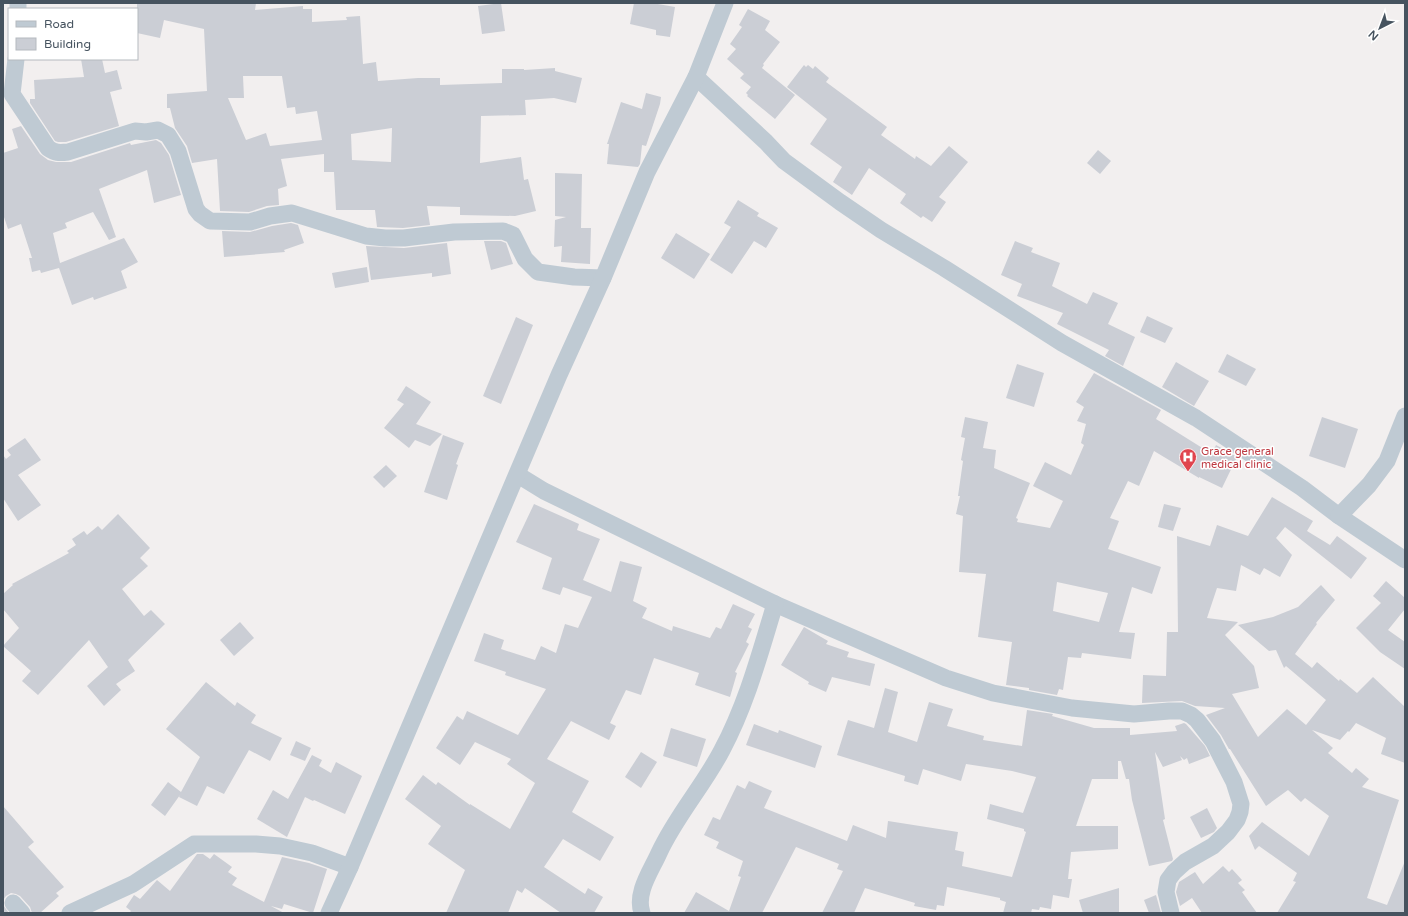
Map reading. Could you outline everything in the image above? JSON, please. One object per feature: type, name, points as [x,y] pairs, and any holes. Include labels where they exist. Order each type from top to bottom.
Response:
[{"type":"street","points":[[329,913],[518,475],[559,375],[603,278],[647,172],[696,77],[725,3]]},
{"type":"street","points":[[16,60],[7,98],[48,148],[54,152],[68,152],[135,131],[146,132],[158,130],[168,135],[178,151],[196,209],[210,221],[250,222],[270,216],[292,214],[366,236],[385,238],[404,238],[454,232],[503,232],[513,235],[525,259],[538,272],[574,277],[603,278]]},
{"type":"street","points":[[696,77],[766,142],[784,161],[881,230],[1062,343],[1196,418],[1302,488],[1339,516],[1405,560]]},
{"type":"street","points":[[1339,516],[1369,485],[1387,461],[1405,416]]},
{"type":"street","points":[[518,475],[544,491],[775,604],[946,678],[993,693],[1087,709],[1134,714],[1182,711],[1191,715],[1198,720],[1212,741],[1231,776],[1241,804],[1240,812],[1228,832],[1213,846],[1185,862],[1168,880],[1166,892],[1171,913]]},
{"type":"street","points":[[642,913],[640,907],[643,888],[663,845],[722,750],[749,690],[775,604]]},
{"type":"street","points":[[70,913],[133,884],[194,844],[256,844],[280,846],[312,853],[350,867]]},
{"type":"building","points":[[137,3],[256,3],[255,10],[303,6],[303,9],[312,9],[312,22],[347,20],[346,17],[360,16],[363,64],[376,62],[378,81],[440,78],[440,85],[502,83],[502,69],[524,70],[555,68],[555,71],[582,78],[576,103],[554,98],[525,100],[526,115],[481,116],[480,163],[521,157],[524,180],[528,179],[536,211],[515,216],[460,215],[460,207],[427,206],[430,225],[403,228],[377,227],[375,210],[336,210],[334,172],[324,172],[324,154],[281,159],[287,186],[278,189],[279,205],[267,206],[249,212],[220,211],[217,159],[192,163],[187,146],[175,128],[170,108],[167,108],[167,94],[207,91],[204,29],[164,20],[160,38],[138,33]],"holes":[[[243,76],[282,76],[287,108],[295,107],[296,114],[317,111],[322,140],[270,146],[266,133],[246,140],[228,98],[244,98]],[[392,128],[391,162],[352,160],[351,134]]]},
{"type":"building","points":[[501,3],[505,31],[482,34],[478,6]]},
{"type":"building","points":[[634,3],[652,3],[675,7],[670,37],[656,35],[656,30],[630,24]]},
{"type":"building","points":[[748,9],[770,21],[765,30],[780,42],[763,64],[764,65],[762,68],[795,95],[775,119],[747,96],[748,95],[746,93],[751,87],[740,78],[744,74],[727,59],[736,49],[730,44],[742,27],[739,25]]},
{"type":"building","points":[[81,60],[102,60],[105,73],[117,70],[122,89],[110,92],[119,126],[66,142],[55,141],[30,103],[30,99],[35,99],[34,80],[84,77]]},
{"type":"building","points":[[804,65],[806,67],[808,65],[813,69],[815,66],[829,78],[826,82],[887,127],[881,135],[915,159],[916,156],[931,166],[949,146],[968,162],[939,197],[946,202],[932,222],[923,216],[921,218],[900,203],[906,194],[869,168],[852,195],[833,182],[842,167],[810,144],[827,119],[787,87]]},
{"type":"building","points":[[646,93],[661,97],[646,146],[642,145],[640,164],[638,167],[607,164],[609,144],[607,144],[621,102],[642,109]]},
{"type":"building","points":[[21,126],[40,154],[48,160],[56,162],[71,162],[130,143],[131,145],[156,140],[161,143],[169,155],[181,195],[154,203],[147,170],[99,189],[116,237],[109,240],[93,212],[65,223],[67,228],[53,233],[60,263],[124,238],[138,262],[121,271],[127,288],[94,300],[93,297],[72,305],[59,268],[41,273],[40,270],[32,272],[29,258],[32,258],[21,224],[8,229],[3,214],[3,153],[18,148],[12,129]]},
{"type":"building","points":[[1098,150],[1111,161],[1100,174],[1087,163]]},
{"type":"building","points":[[555,173],[582,174],[581,228],[591,228],[590,264],[561,262],[562,246],[554,247],[555,220],[566,217],[555,216]]},
{"type":"building","points":[[738,200],[759,213],[757,216],[778,228],[766,248],[754,241],[732,274],[710,260],[731,227],[724,223]]},
{"type":"building","points":[[291,223],[298,225],[304,243],[284,250],[285,252],[224,257],[222,231],[250,232]]},
{"type":"building","points":[[676,233],[710,254],[694,279],[661,258]]},
{"type":"building","points":[[484,241],[501,241],[506,243],[513,264],[491,270]]},
{"type":"building","points":[[1015,241],[1033,248],[1031,252],[1060,263],[1052,286],[1087,304],[1093,292],[1118,303],[1108,324],[1135,337],[1123,366],[1105,356],[1109,350],[1057,324],[1063,313],[1017,296],[1022,284],[1001,275]]},
{"type":"building","points":[[447,243],[451,274],[432,277],[432,273],[371,280],[366,246],[404,248]]},
{"type":"building","points":[[367,267],[369,282],[335,288],[332,273]]},
{"type":"building","points":[[1147,316],[1173,328],[1165,343],[1140,332]]},
{"type":"building","points":[[516,317],[533,325],[501,404],[483,396]]},
{"type":"building","points":[[1227,354],[1256,369],[1246,386],[1218,372]]},
{"type":"building","points":[[1176,362],[1209,381],[1194,406],[1162,387]]},
{"type":"building","points":[[1017,364],[1044,373],[1034,407],[1006,398]]},
{"type":"building","points":[[1094,373],[1161,410],[1156,419],[1212,454],[1216,445],[1237,457],[1222,488],[1199,478],[1154,451],[1139,486],[1128,481],[1110,518],[1119,521],[1108,549],[1161,567],[1152,594],[1132,587],[1119,632],[1135,633],[1131,659],[1082,653],[1081,658],[1068,657],[1063,690],[1059,689],[1057,695],[1029,690],[1029,688],[1006,685],[1012,642],[978,637],[986,574],[959,572],[963,516],[956,514],[960,496],[958,496],[963,461],[961,460],[965,438],[961,437],[965,417],[988,422],[983,448],[996,450],[994,468],[1030,483],[1016,518],[1018,519],[1017,522],[1050,528],[1063,501],[1033,486],[1045,462],[1071,475],[1084,445],[1081,443],[1086,424],[1077,421],[1084,407],[1076,402]],"holes":[[[1057,582],[1108,593],[1099,622],[1053,611]]]},
{"type":"building","points":[[406,386],[431,402],[416,424],[442,434],[430,446],[415,440],[409,448],[384,428],[404,404],[397,400]]},
{"type":"building","points":[[1322,417],[1358,429],[1345,468],[1309,456]]},
{"type":"building","points":[[443,435],[464,443],[456,464],[458,465],[447,500],[424,492]]},
{"type":"building","points":[[25,438],[41,460],[18,475],[41,505],[18,521],[3,498],[3,455],[6,459],[11,455],[7,450]]},
{"type":"building","points":[[386,465],[397,476],[384,488],[373,477]]},
{"type":"building","points":[[1272,497],[1313,521],[1307,531],[1330,545],[1337,536],[1367,558],[1351,579],[1285,527],[1276,538],[1292,555],[1280,577],[1264,568],[1260,575],[1241,565],[1236,591],[1217,588],[1207,618],[1238,622],[1225,635],[1254,666],[1259,688],[1232,694],[1258,737],[1287,709],[1306,725],[1326,700],[1286,666],[1284,668],[1276,650],[1269,651],[1238,625],[1273,617],[1298,607],[1321,585],[1335,600],[1316,623],[1317,624],[1295,654],[1312,668],[1317,662],[1339,681],[1340,679],[1357,693],[1373,677],[1405,707],[1405,763],[1381,754],[1386,738],[1356,723],[1340,740],[1312,730],[1333,748],[1328,753],[1352,773],[1356,768],[1369,779],[1362,787],[1399,800],[1367,898],[1387,905],[1405,861],[1405,913],[1277,913],[1296,882],[1293,881],[1297,873],[1259,846],[1255,850],[1249,836],[1262,822],[1309,856],[1329,816],[1305,798],[1301,802],[1288,790],[1266,806],[1221,735],[1206,715],[1225,708],[1195,706],[1182,701],[1142,703],[1143,675],[1166,676],[1167,632],[1178,632],[1177,536],[1210,546],[1217,525],[1248,536]]},
{"type":"building","points":[[534,504],[579,524],[577,530],[600,539],[583,580],[611,592],[620,561],[642,567],[633,601],[647,608],[642,618],[672,631],[673,626],[710,638],[716,627],[721,629],[733,604],[755,614],[748,627],[752,629],[746,642],[749,644],[735,672],[737,673],[730,697],[695,685],[699,673],[654,658],[641,695],[626,690],[610,723],[616,726],[609,740],[571,721],[547,759],[589,781],[572,812],[614,837],[600,861],[563,839],[544,867],[585,894],[588,888],[603,897],[594,913],[561,913],[525,888],[522,893],[517,890],[508,913],[446,913],[465,870],[428,844],[441,826],[405,799],[423,775],[436,785],[438,782],[470,805],[510,829],[535,783],[507,764],[511,759],[475,742],[460,765],[436,748],[457,716],[463,720],[467,711],[518,735],[546,689],[505,675],[506,672],[474,661],[484,633],[504,640],[501,649],[535,660],[541,646],[556,653],[565,624],[578,628],[592,597],[563,587],[560,595],[542,589],[552,558],[516,542]]},
{"type":"building","points":[[1164,504],[1181,508],[1173,531],[1158,527]]},
{"type":"building","points":[[118,514],[150,548],[140,558],[148,566],[122,589],[144,616],[151,610],[165,624],[128,660],[135,671],[116,684],[121,690],[104,706],[87,686],[108,667],[89,640],[38,695],[22,681],[31,671],[3,646],[19,628],[3,609],[3,594],[13,585],[12,584],[69,553],[67,551],[76,545],[72,539],[84,531],[87,535],[98,526],[102,530]]},
{"type":"building","points":[[1386,581],[1405,598],[1405,609],[1388,630],[1405,642],[1405,669],[1380,652],[1356,628],[1381,603],[1373,596]]},
{"type":"building","points":[[240,622],[254,638],[234,656],[220,640]]},
{"type":"building","points":[[804,627],[828,641],[826,644],[849,652],[847,657],[875,664],[870,686],[832,677],[826,692],[808,684],[809,682],[781,665]]},
{"type":"building","points":[[206,682],[235,706],[237,702],[256,715],[251,723],[282,738],[270,761],[249,750],[224,794],[207,786],[197,806],[179,797],[180,795],[165,816],[151,805],[168,782],[181,792],[200,757],[166,729]]},
{"type":"building","points":[[885,688],[898,692],[888,732],[917,742],[929,702],[953,709],[947,726],[984,736],[983,740],[1022,746],[1027,710],[1053,714],[1052,716],[1094,728],[1130,728],[1130,735],[1177,731],[1175,726],[1184,723],[1186,724],[1205,746],[1210,756],[1189,764],[1187,758],[1184,760],[1180,756],[1182,760],[1163,767],[1155,752],[1165,819],[1163,820],[1173,859],[1172,861],[1149,866],[1132,800],[1129,779],[1126,779],[1121,761],[1118,761],[1118,779],[1092,779],[1076,826],[1118,826],[1118,849],[1071,852],[1068,879],[1072,879],[1069,898],[1053,895],[1051,909],[1040,907],[1039,910],[1032,909],[1031,913],[1003,913],[1006,902],[1000,900],[1000,898],[947,887],[944,906],[937,905],[936,910],[914,906],[915,903],[865,888],[854,913],[822,913],[843,871],[837,869],[839,864],[796,847],[762,913],[684,913],[696,892],[729,911],[741,877],[738,876],[743,861],[716,848],[719,842],[704,835],[713,817],[720,820],[737,785],[745,789],[749,781],[772,791],[764,808],[847,841],[853,825],[886,838],[888,821],[958,832],[955,850],[964,852],[962,866],[1012,877],[1026,832],[1024,829],[987,819],[990,804],[1023,813],[1036,777],[1012,771],[966,764],[961,781],[923,769],[918,785],[904,781],[905,776],[837,755],[848,720],[874,728]]},
{"type":"building","points":[[754,724],[778,733],[779,730],[822,746],[815,768],[746,745]]},
{"type":"building","points":[[671,728],[706,739],[697,767],[663,756]]},
{"type":"building","points":[[296,741],[311,748],[305,761],[290,755]]},
{"type":"building","points":[[641,752],[657,762],[641,788],[625,777]]},
{"type":"building","points":[[312,755],[322,760],[319,766],[331,773],[336,762],[362,776],[345,814],[305,797],[287,837],[257,819],[273,790],[288,799]]},
{"type":"building","points":[[3,806],[34,842],[28,847],[64,887],[56,893],[59,896],[40,913],[32,913],[30,907],[20,896],[16,894],[11,893],[3,900]]},
{"type":"building","points":[[1207,808],[1217,828],[1214,832],[1201,838],[1190,817]]},
{"type":"building","points":[[197,854],[203,854],[210,859],[214,854],[232,867],[228,872],[237,878],[232,885],[264,902],[282,857],[327,869],[313,913],[284,904],[282,909],[271,906],[284,913],[129,913],[131,911],[126,907],[134,895],[140,899],[157,880],[170,891]]},
{"type":"building","points":[[1223,866],[1229,872],[1232,869],[1242,880],[1238,883],[1245,890],[1242,892],[1257,913],[1202,913],[1192,898],[1180,906],[1176,892],[1179,882],[1195,872],[1203,884]]},
{"type":"building","points":[[1119,888],[1119,913],[1083,913],[1079,900]]},
{"type":"building","points":[[1156,895],[1161,913],[1149,913],[1144,900]]},
{"type":"building","points":[[3,905],[9,913],[3,913]]},
{"type":"place","name":"Grace general medical clinic","points":[[1188,472]]}]
